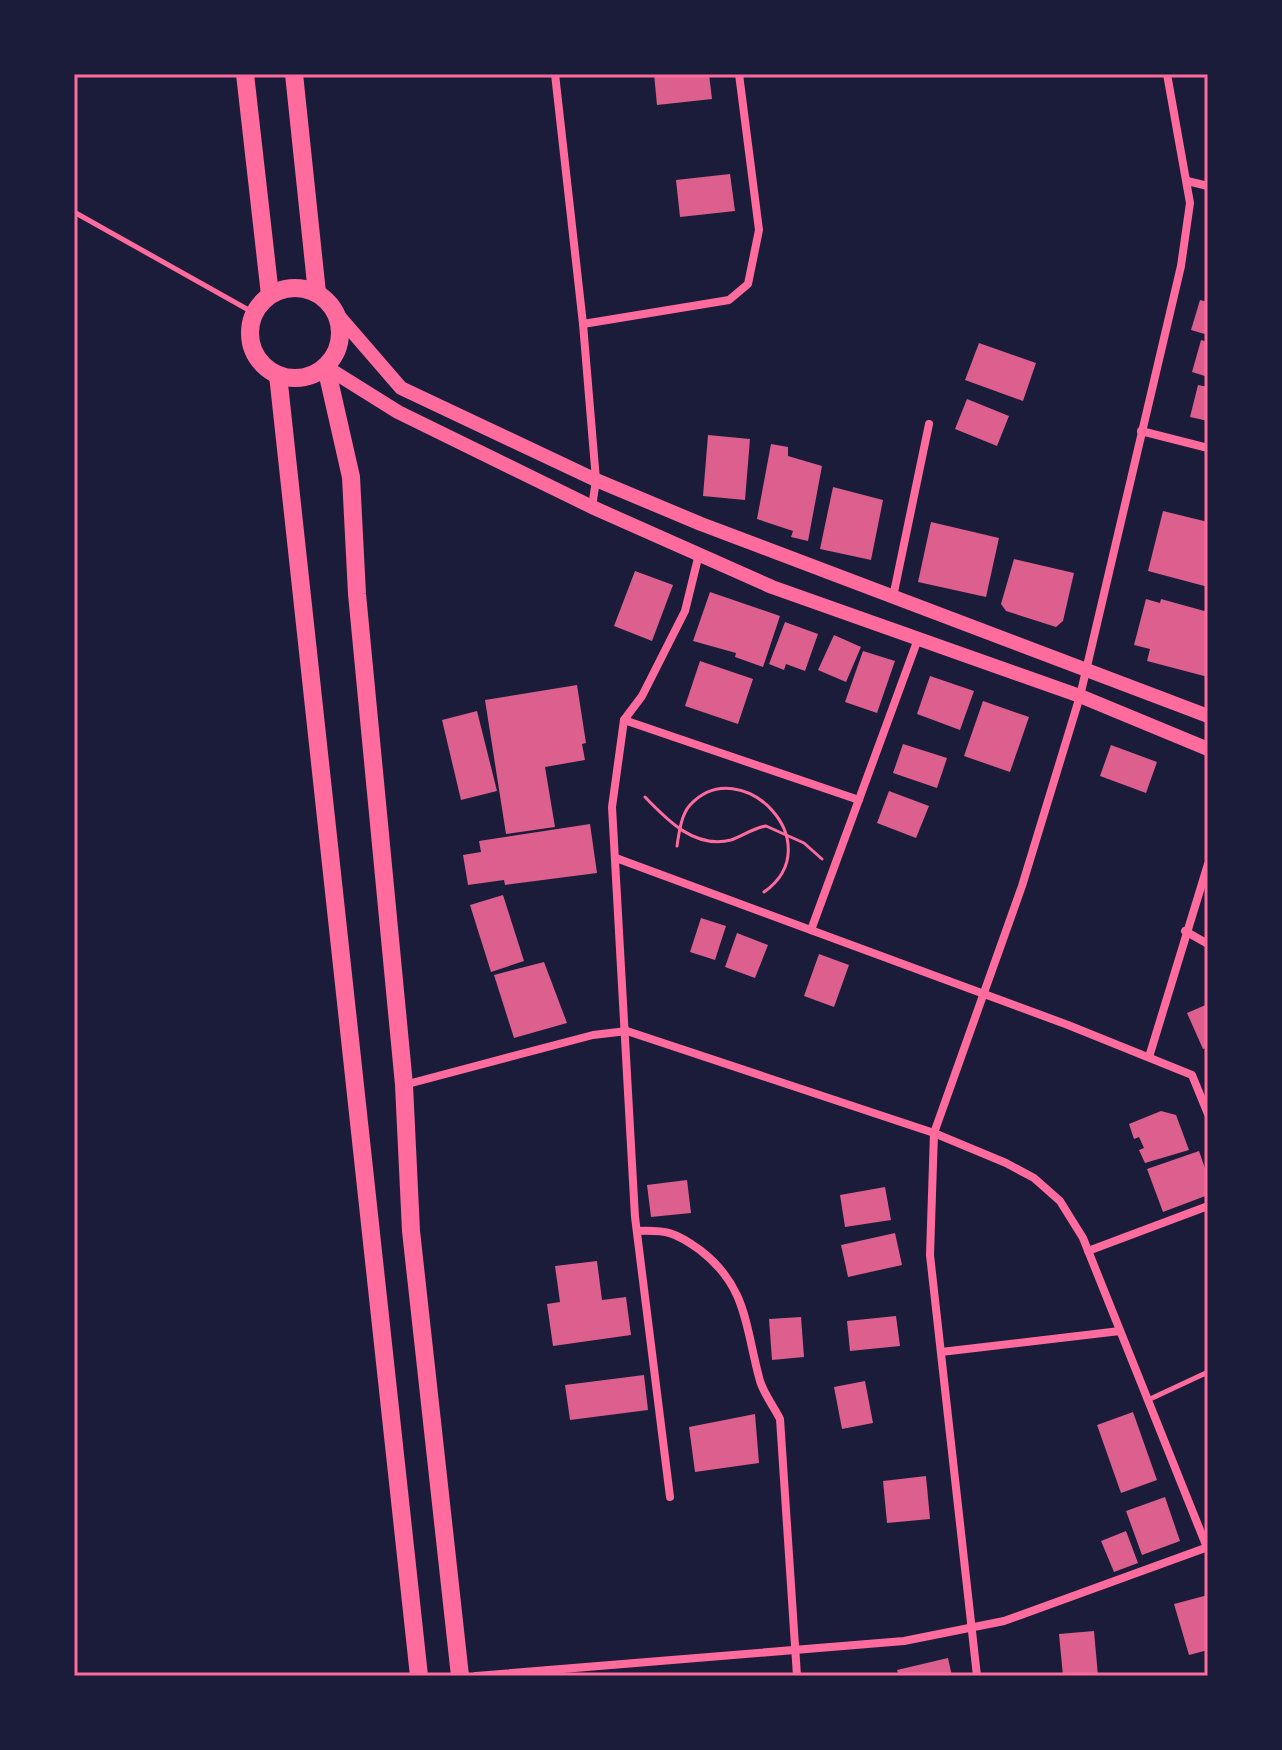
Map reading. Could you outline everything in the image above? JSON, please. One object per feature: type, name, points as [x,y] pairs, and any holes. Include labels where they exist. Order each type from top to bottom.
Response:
[{"type":"highway","points":[[245,74],[270,295]]},
{"type":"highway","points":[[294,74],[317,293]]},
{"type":"highway","points":[[293,287],[317,293],[337,314],[340,343],[326,367],[308,377],[278,375],[267,369],[253,349],[251,324],[254,313],[270,295],[293,287]]},
{"type":"highway","points":[[326,367],[351,477],[357,594],[404,1085],[411,1231],[460,1676]]},
{"type":"highway","points":[[278,375],[419,1676]]},
{"type":"street","points":[[555,74],[583,324],[596,480],[592,507]]},
{"type":"street","points":[[583,324],[729,300],[748,284],[759,230],[739,74]]},
{"type":"street","points":[[977,1676],[930,1255],[934,1133],[1022,886],[1080,696],[1181,266],[1190,203],[1167,74]]},
{"type":"street","points":[[1187,181],[1208,186]]},
{"type":"street","points":[[337,314],[401,388],[596,480],[893,598],[1208,716]]},
{"type":"street","points":[[326,367],[398,412],[592,507],[772,587],[1080,696],[1208,749]]},
{"type":"street","points":[[893,598],[929,424]]},
{"type":"street","points":[[1141,431],[1208,448]]},
{"type":"street","points":[[670,1497],[637,1231],[612,807],[624,720],[642,696],[685,611],[699,554]]},
{"type":"street","points":[[811,930],[918,639]]},
{"type":"street","points":[[624,720],[859,800]]},
{"type":"street","points":[[616,858],[1192,1075],[1208,1114]]},
{"type":"street","points":[[1149,1057],[1185,931],[1208,864]]},
{"type":"street","points":[[1185,931],[1208,944]]},
{"type":"street","points":[[404,1085],[593,1035],[627,1031],[934,1133],[1034,1178],[1060,1201],[1088,1251],[1208,1548],[1004,1621],[904,1641],[476,1676]]},
{"type":"street","points":[[1088,1251],[1208,1206]]},
{"type":"street","points":[[637,1231],[670,1230],[719,1265],[732,1281],[746,1317],[761,1384],[780,1419],[797,1676]]},
{"type":"street","points":[[941,1352],[1120,1331]]},
{"type":"lane","points":[[74,212],[254,313]]},
{"type":"lane","points":[[1148,1400],[1208,1372]]},
{"type":"path","points":[[677,846],[689,806],[702,796],[728,790],[763,799],[778,815],[786,833],[784,867],[764,892]]},
{"type":"path","points":[[645,797],[680,829],[712,843],[733,839],[766,826],[804,843],[833,871]]},
{"type":"building","points":[[654,74],[709,74],[712,99],[657,105]]},
{"type":"building","points":[[730,174],[735,211],[680,217],[676,180]]},
{"type":"building","points":[[1200,300],[1208,302],[1208,335],[1191,330]]},
{"type":"building","points":[[1201,340],[1208,342],[1208,377],[1192,372]]},
{"type":"building","points":[[979,343],[1036,363],[1023,401],[965,380]]},
{"type":"building","points":[[1198,385],[1208,387],[1208,421],[1190,417]]},
{"type":"building","points":[[967,399],[1009,416],[997,446],[955,429]]},
{"type":"building","points":[[708,435],[750,439],[745,500],[703,496]]},
{"type":"building","points":[[771,444],[788,447],[788,456],[822,466],[808,541],[791,537],[793,531],[757,519]]},
{"type":"building","points":[[833,487],[883,500],[871,560],[820,549]]},
{"type":"building","points":[[1163,511],[1208,522],[1208,587],[1148,571]]},
{"type":"building","points":[[931,522],[999,538],[986,597],[918,582]]},
{"type":"building","points":[[1014,559],[1074,573],[1063,621],[1056,627],[1006,611],[1001,604]]},
{"type":"building","points":[[635,571],[673,585],[652,641],[614,626]]},
{"type":"building","points":[[710,592],[780,616],[763,667],[735,657],[736,653],[693,641]]},
{"type":"building","points":[[1146,599],[1160,603],[1161,599],[1208,612],[1208,677],[1147,661],[1150,649],[1134,645]]},
{"type":"building","points":[[785,622],[818,634],[805,671],[786,664],[784,670],[769,664]]},
{"type":"building","points":[[834,635],[861,647],[846,682],[818,670]]},
{"type":"building","points":[[863,651],[895,661],[877,713],[845,702]]},
{"type":"building","points":[[700,661],[753,679],[738,724],[685,706]]},
{"type":"building","points":[[930,676],[974,691],[960,730],[917,714]]},
{"type":"building","points":[[577,685],[586,743],[582,744],[585,760],[545,767],[555,827],[506,834],[485,700]]},
{"type":"building","points":[[983,701],[1029,717],[1010,772],[964,756]]},
{"type":"building","points":[[477,711],[497,791],[461,800],[442,720]]},
{"type":"building","points":[[903,744],[947,758],[937,788],[893,773]]},
{"type":"building","points":[[1111,745],[1157,762],[1146,793],[1100,776]]},
{"type":"building","points":[[889,791],[929,806],[916,838],[877,823]]},
{"type":"building","points":[[590,824],[597,873],[505,885],[504,880],[468,885],[463,855],[481,852],[479,841]]},
{"type":"building","points":[[503,895],[524,961],[491,972],[470,905]]},
{"type":"building","points":[[701,918],[726,926],[715,960],[690,952]]},
{"type":"building","points":[[737,933],[768,945],[755,978],[725,967]]},
{"type":"building","points":[[819,954],[849,965],[834,1007],[804,996]]},
{"type":"building","points":[[544,962],[567,1023],[514,1038],[494,975]]},
{"type":"building","points":[[1208,1004],[1208,1047],[1203,1049],[1187,1013]]},
{"type":"building","points":[[1161,1111],[1176,1115],[1189,1150],[1145,1163],[1139,1150],[1144,1148],[1139,1137],[1134,1139],[1129,1124]]},
{"type":"building","points":[[1199,1151],[1208,1177],[1208,1195],[1163,1212],[1147,1169]]},
{"type":"building","points":[[687,1180],[691,1213],[651,1217],[647,1185]]},
{"type":"building","points":[[885,1187],[891,1220],[845,1227],[840,1195]]},
{"type":"building","points":[[895,1233],[902,1265],[848,1277],[841,1245]]},
{"type":"building","points":[[597,1261],[602,1300],[626,1297],[631,1335],[553,1346],[547,1304],[560,1302],[555,1266]]},
{"type":"building","points":[[896,1316],[900,1346],[850,1351],[847,1321]]},
{"type":"building","points":[[801,1317],[804,1357],[772,1360],[769,1319]]},
{"type":"building","points":[[644,1375],[648,1410],[570,1420],[565,1385]]},
{"type":"building","points":[[865,1381],[873,1423],[842,1429],[834,1387]]},
{"type":"building","points":[[1133,1412],[1157,1480],[1121,1493],[1097,1425]]},
{"type":"building","points":[[755,1414],[759,1463],[695,1472],[689,1427]]},
{"type":"building","points":[[926,1476],[930,1519],[887,1523],[883,1481]]},
{"type":"building","points":[[1165,1497],[1180,1541],[1142,1555],[1126,1511]]},
{"type":"building","points":[[1126,1531],[1138,1563],[1114,1572],[1101,1541]]},
{"type":"building","points":[[1208,1595],[1208,1650],[1189,1655],[1174,1604]]},
{"type":"building","points":[[1094,1631],[1098,1676],[1063,1676],[1059,1634]]},
{"type":"building","points":[[948,1658],[952,1676],[899,1676],[897,1670]]}]
